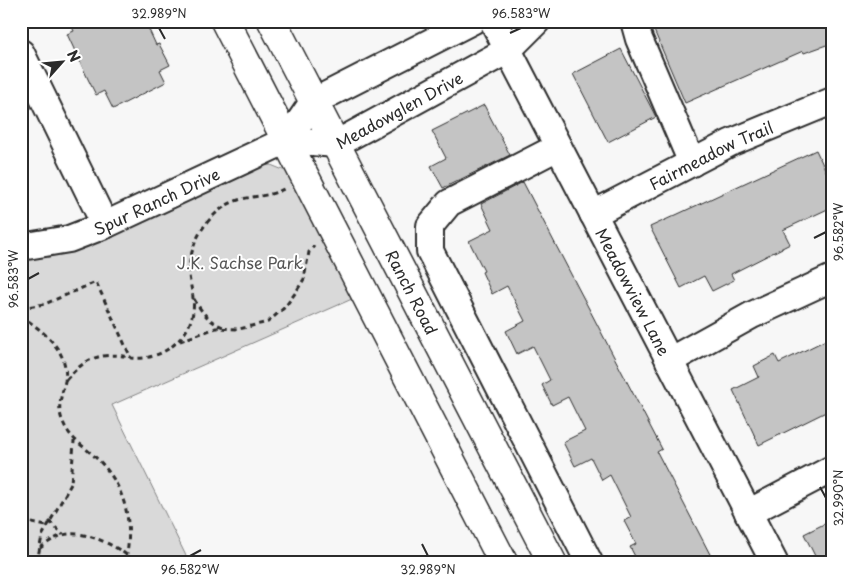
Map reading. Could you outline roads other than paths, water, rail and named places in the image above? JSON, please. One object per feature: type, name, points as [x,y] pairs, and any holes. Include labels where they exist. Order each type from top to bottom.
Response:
[{"type":"main road","points":[[226,21],[503,562]]},
{"type":"main road","name":"Ranch Road","points":[[272,21],[549,561]]},
{"type":"street","points":[[287,140],[314,102],[472,21]]},
{"type":"street","name":"Meadowview Lane","points":[[493,21],[774,562]]},
{"type":"street","name":"Meadowglen Drive","points":[[287,140],[336,144],[508,50],[537,21]]},
{"type":"street","points":[[634,21],[639,39],[692,163]]},
{"type":"street","points":[[21,52],[105,225]]},
{"type":"street","name":"Fairmeadow Trail","points":[[593,214],[730,143],[832,101]]},
{"type":"street","name":"Spur Ranch Drive","points":[[21,247],[69,238],[105,225],[287,140]]},
{"type":"street","points":[[558,147],[450,203],[430,226],[430,251],[589,562]]},
{"type":"street","points":[[670,361],[752,315],[832,278]]},
{"type":"street","points":[[748,514],[832,469]]},
{"type":"park label","name":"J.K. Sachse Park","points":[[240,262]]}]
